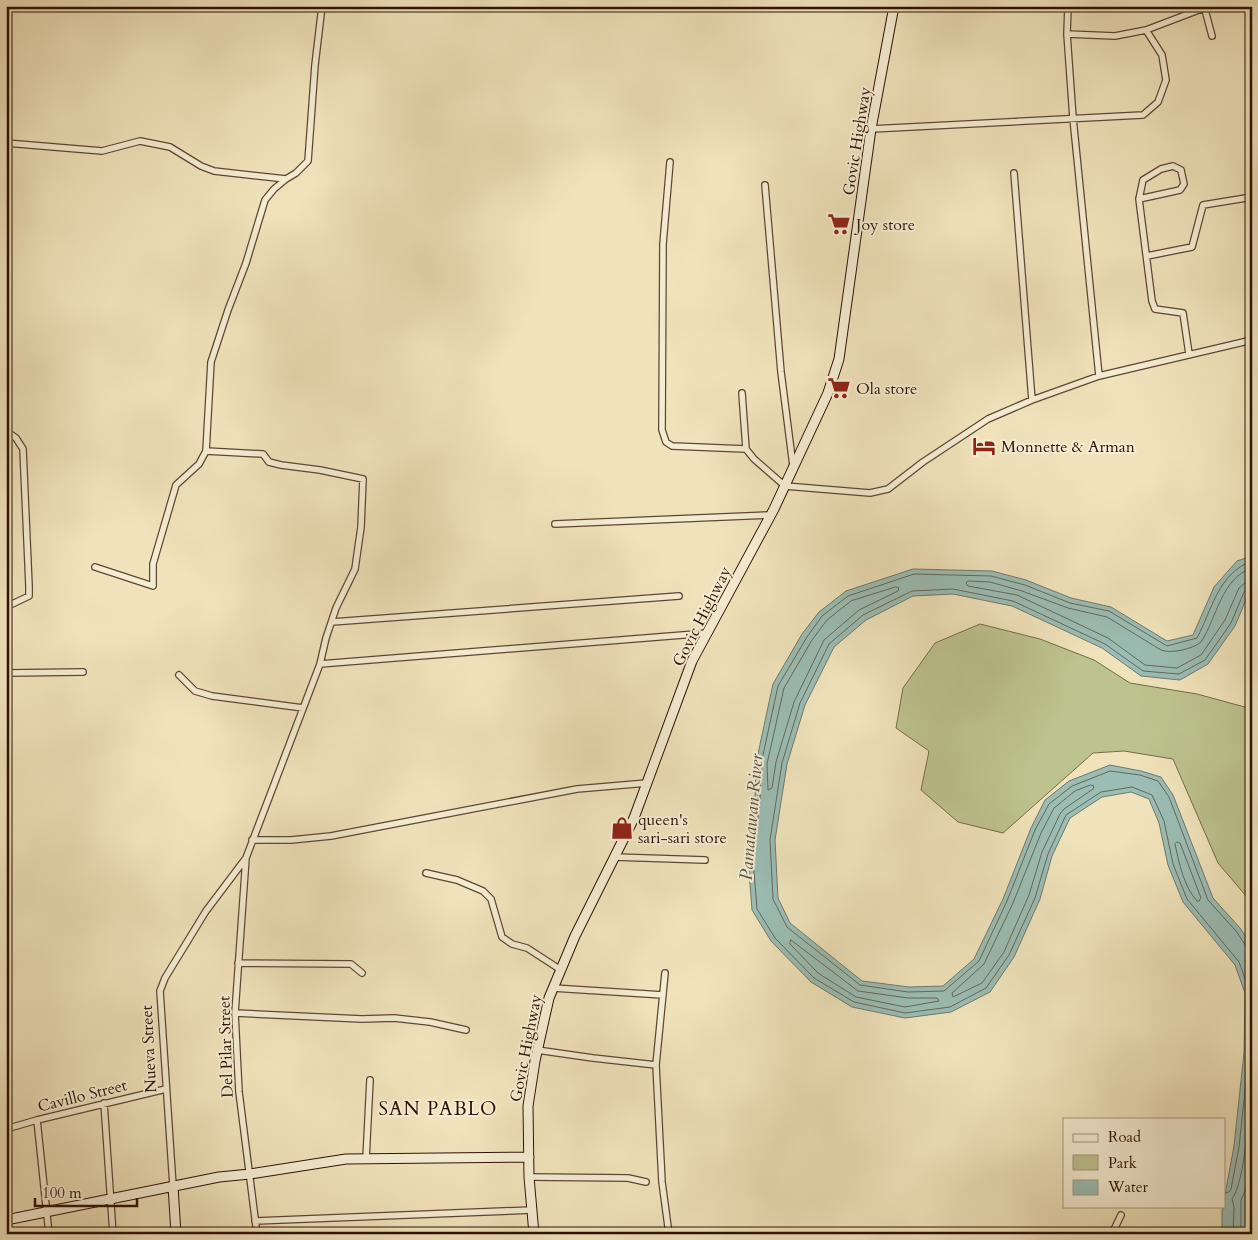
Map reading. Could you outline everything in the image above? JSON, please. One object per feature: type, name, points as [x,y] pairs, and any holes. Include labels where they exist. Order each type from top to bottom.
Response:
[{"type":"main road","name":"Govic Highway","points":[[534,1234],[529,1177],[528,1106],[537,1050],[549,998],[575,936],[634,818],[692,661],[771,515],[828,393],[839,359],[871,128],[894,6]]},
{"type":"main road","points":[[6,1220],[219,1177],[346,1159],[529,1158]]},
{"type":"main road","name":"Nueva Street","points":[[173,1186],[176,1234]]},
{"type":"street","points":[[95,567],[153,586],[154,556],[176,485],[199,464],[206,451],[211,362],[246,263],[265,200],[274,189],[296,173],[308,161],[315,65],[322,6]]},
{"type":"street","points":[[1068,6],[1067,34],[1073,118],[1099,376]]},
{"type":"street","points":[[1067,34],[1115,36],[1146,30],[1204,7],[1212,6]]},
{"type":"street","points":[[1204,7],[1212,36]]},
{"type":"street","points":[[871,128],[1143,115],[1158,102],[1166,80],[1162,55],[1146,30]]},
{"type":"street","points":[[6,143],[102,151],[140,141],[170,147],[214,172],[286,179]]},
{"type":"street","points":[[670,162],[663,244],[662,430],[666,442],[672,446],[746,449]]},
{"type":"street","points":[[1139,199],[1180,190],[1184,184],[1181,170],[1174,166],[1161,169],[1143,180],[1139,199],[1154,310],[1183,313],[1189,354]]},
{"type":"street","points":[[1014,173],[1032,400]]},
{"type":"street","points":[[765,185],[781,372],[794,468]]},
{"type":"street","points":[[1147,256],[1192,247],[1203,205],[1252,197]]},
{"type":"street","points":[[742,393],[746,449],[754,459],[785,486],[870,493],[888,489],[923,462],[988,419],[1032,400],[1099,376],[1252,340]]},
{"type":"street","points":[[6,431],[16,438],[22,449],[29,586],[29,596],[6,607]]},
{"type":"street","points":[[206,451],[263,454],[269,462],[363,479],[361,528],[355,569],[332,622],[320,664],[246,858]]},
{"type":"street","points":[[555,524],[771,515]]},
{"type":"street","points":[[332,622],[679,596]]},
{"type":"street","points":[[320,664],[708,633]]},
{"type":"street","points":[[6,673],[83,672]]},
{"type":"street","points":[[179,675],[195,691],[212,696],[303,708]]},
{"type":"street","points":[[252,840],[291,840],[331,836],[577,789],[647,783]]},
{"type":"street","points":[[614,857],[705,860]]},
{"type":"street","name":"Del Pilar Street","points":[[246,858],[235,1013],[239,1092],[256,1234]]},
{"type":"street","name":"Nueva Street","points":[[173,1186],[160,991],[165,978],[206,911],[246,858]]},
{"type":"street","points":[[426,873],[457,880],[483,891],[491,899],[502,937],[512,944],[526,948],[561,970]]},
{"type":"street","points":[[238,963],[351,964],[362,973]]},
{"type":"street","points":[[665,974],[656,1064],[662,1182],[669,1234]]},
{"type":"street","points":[[553,988],[663,995]]},
{"type":"street","points":[[235,1013],[362,1019],[394,1018],[430,1022],[466,1030]]},
{"type":"street","points":[[537,1050],[656,1064]]},
{"type":"street","points":[[366,1159],[370,1080]]},
{"type":"street","name":"Cavillo Street","points":[[6,1129],[166,1089]]},
{"type":"street","points":[[104,1103],[113,1234]]},
{"type":"street","points":[[37,1120],[50,1234]]},
{"type":"street","points":[[529,1177],[628,1178],[646,1182]]},
{"type":"street","points":[[255,1221],[532,1210]]},
{"type":"street","points":[[1112,1234],[1121,1215]]},
{"type":"green space","points":[[980,624],[1040,639],[1094,660],[1130,683],[1197,694],[1252,709],[1252,903],[1218,863],[1173,759],[1124,751],[1093,753],[1003,833],[958,822],[921,790],[929,751],[896,728],[903,688],[935,643]]},
{"type":"water","points":[[1252,556],[1252,592],[1248,595],[1235,626],[1208,664],[1180,680],[1141,676],[1102,648],[1012,606],[953,594],[913,596],[866,620],[834,647],[805,705],[787,764],[775,840],[778,898],[790,923],[862,981],[909,987],[943,986],[974,959],[1003,899],[1031,828],[1045,800],[1069,781],[1110,765],[1161,777],[1173,795],[1213,898],[1240,928],[1252,946],[1252,1234],[1222,1234],[1222,1211],[1223,1208],[1226,1208],[1226,1189],[1234,1146],[1244,1053],[1245,993],[1235,965],[1183,902],[1168,865],[1159,823],[1149,799],[1131,792],[1102,797],[1070,818],[1052,856],[1040,899],[1014,957],[990,992],[951,1012],[905,1018],[852,1007],[811,982],[771,941],[752,910],[748,859],[755,799],[756,763],[773,684],[802,634],[819,612],[846,591],[913,569],[992,571],[1026,580],[1071,598],[1111,607],[1167,641],[1193,635],[1214,587],[1237,561]]},
{"type":"place","name":"Joy store","points":[[839,224]]},
{"type":"place","name":"Ola store","points":[[839,388]]},
{"type":"place","name":"Monnette & Arman","points":[[984,446]]},
{"type":"place","name":"queen's sari-sari store","points":[[622,828]]},
{"type":"district","name":"SAN PABLO","points":[[438,1108]]},
{"type":"water label","name":"Pamatawan River","points":[[751,817]]}]
